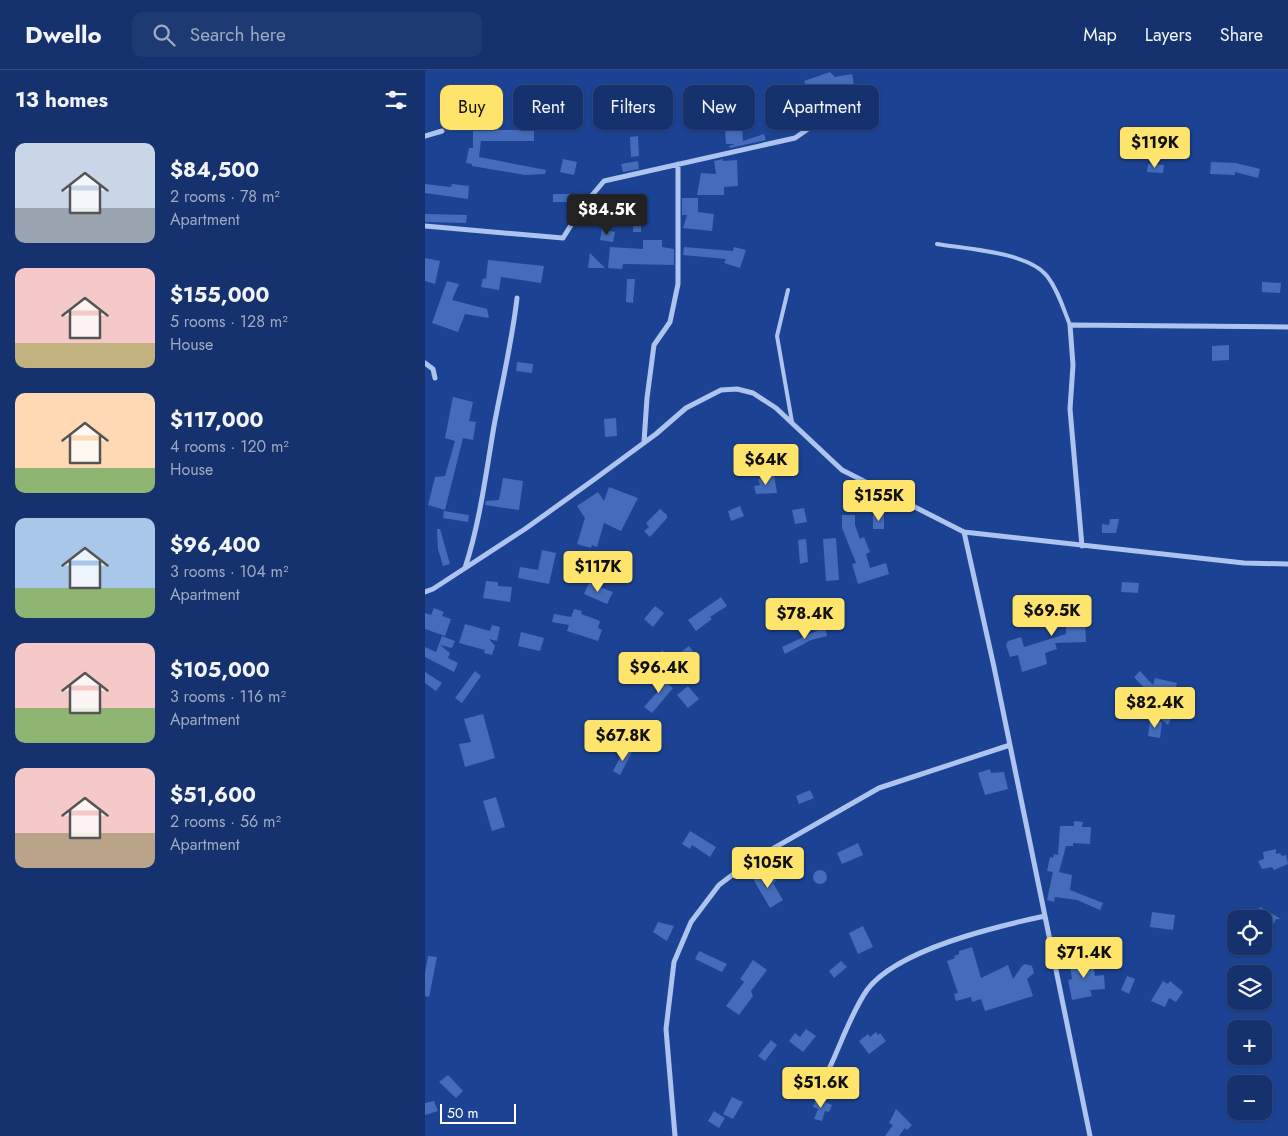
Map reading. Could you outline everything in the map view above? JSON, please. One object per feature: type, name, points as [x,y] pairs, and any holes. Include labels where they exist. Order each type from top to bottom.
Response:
[{"type":"street","points":[[425,226],[563,238],[583,206],[604,181],[795,138],[806,130]]},
{"type":"street","points":[[425,136],[442,131]]},
{"type":"street","points":[[645,442],[647,398],[654,345],[670,322],[678,284],[678,164]]},
{"type":"street","points":[[465,568],[479,510],[494,423],[511,348],[517,298]]},
{"type":"street","points":[[1082,546],[1070,409],[1073,365],[1070,325],[1288,327]]},
{"type":"street","points":[[425,363],[433,369],[435,378]]},
{"type":"street","points":[[425,592],[532,524],[645,442],[686,408],[721,390],[737,389],[753,393],[776,408],[842,470],[964,532],[1244,564],[1288,564]]},
{"type":"street","points":[[964,532],[1010,745],[1090,1136]]},
{"type":"street","points":[[675,1136],[666,1029],[674,962],[688,928],[699,909],[714,891],[747,863],[879,788],[1010,745]]},
{"type":"street","points":[[829,1069],[867,990],[881,976],[915,956],[950,941],[989,927],[1045,916]]},
{"type":"lane","points":[[937,244],[1014,258],[1033,264],[1045,274],[1053,286],[1070,325]]},
{"type":"lane","points":[[788,290],[777,336],[792,423]]},
{"type":"building","points":[[830,72],[835,77],[852,74],[854,85],[806,85],[804,81]]},
{"type":"building","points":[[473,130],[534,130],[534,141],[481,141],[479,157],[546,170],[545,174],[525,175],[472,166],[472,164],[466,163],[469,148],[473,148]]},
{"type":"building","points":[[725,130],[742,130],[743,141],[764,134],[766,140],[730,148],[729,146],[735,144],[726,144]]},
{"type":"building","points":[[638,136],[639,156],[631,157],[630,137]]},
{"type":"building","points":[[563,159],[577,162],[574,175],[560,172]]},
{"type":"building","points":[[723,159],[723,161],[737,160],[738,186],[724,187],[724,195],[697,195],[701,173],[716,174],[714,161]]},
{"type":"building","points":[[638,161],[639,169],[623,172],[621,164]]},
{"type":"building","points":[[1211,162],[1236,163],[1260,169],[1258,178],[1235,172],[1235,175],[1210,174]]},
{"type":"building","points":[[1148,164],[1164,165],[1163,173],[1147,172]]},
{"type":"building","points":[[425,184],[451,187],[452,184],[469,186],[468,199],[425,193]]},
{"type":"building","points":[[553,194],[571,194],[571,202],[553,202]]},
{"type":"building","points":[[682,198],[698,198],[698,212],[714,214],[712,231],[683,228],[687,215],[682,215]]},
{"type":"building","points":[[634,208],[642,208],[641,232],[633,232]]},
{"type":"building","points":[[425,214],[467,215],[466,223],[425,222]]},
{"type":"building","points":[[602,229],[615,232],[613,242],[600,240]]},
{"type":"building","points":[[643,240],[662,240],[662,247],[674,249],[674,265],[623,264],[622,269],[608,268],[610,247],[643,249]]},
{"type":"building","points":[[684,247],[733,251],[734,247],[746,250],[740,268],[724,263],[726,259],[683,255]]},
{"type":"building","points":[[590,253],[605,268],[588,268]]},
{"type":"building","points":[[425,258],[440,261],[435,284],[425,281]]},
{"type":"building","points":[[488,260],[544,266],[541,283],[501,277],[499,290],[481,287],[483,278],[486,279]]},
{"type":"building","points":[[627,279],[635,279],[633,303],[626,302]]},
{"type":"building","points":[[447,281],[459,284],[452,300],[487,309],[489,318],[465,314],[458,332],[432,323]]},
{"type":"building","points":[[1262,282],[1281,283],[1280,293],[1262,292]]},
{"type":"building","points":[[1229,345],[1229,360],[1212,361],[1212,346]]},
{"type":"building","points":[[517,362],[533,364],[532,373],[516,371]]},
{"type":"building","points":[[453,397],[473,402],[469,421],[476,422],[473,440],[463,438],[445,510],[428,505],[435,477],[445,476],[455,441],[445,438]]},
{"type":"building","points":[[616,418],[617,436],[605,437],[604,419]]},
{"type":"building","points":[[774,475],[777,493],[756,494],[754,486],[760,485],[758,479]]},
{"type":"building","points":[[503,478],[523,481],[519,510],[485,505],[486,501],[499,500]]},
{"type":"building","points":[[609,487],[638,498],[621,531],[604,523],[597,547],[592,545],[591,548],[577,544],[585,518],[577,506],[598,492],[604,501]]},
{"type":"building","points":[[740,506],[744,516],[731,521],[728,511]]},
{"type":"building","points":[[804,508],[807,522],[795,524],[792,510]]},
{"type":"building","points":[[660,509],[667,515],[667,518],[650,537],[644,531],[649,527],[646,523]]},
{"type":"building","points":[[444,511],[469,515],[468,522],[443,518]]},
{"type":"building","points":[[884,514],[884,529],[873,529],[873,515]]},
{"type":"building","points":[[842,515],[855,515],[855,525],[860,539],[864,537],[870,552],[866,554],[870,568],[886,563],[889,574],[858,584],[852,564],[856,563],[842,528]]},
{"type":"building","points":[[1110,519],[1119,519],[1116,533],[1102,533],[1102,524],[1109,525]]},
{"type":"building","points":[[437,529],[440,529],[450,564],[443,566],[438,549]]},
{"type":"building","points":[[836,538],[839,580],[826,581],[823,539]]},
{"type":"building","points":[[806,539],[808,562],[800,564],[798,540]]},
{"type":"building","points":[[542,550],[556,553],[549,584],[518,578],[520,567],[538,570]]},
{"type":"building","points":[[610,551],[630,556],[627,567],[607,563]]},
{"type":"building","points":[[486,581],[498,582],[498,586],[512,587],[510,602],[483,598]]},
{"type":"building","points":[[1122,582],[1139,583],[1138,593],[1121,592]]},
{"type":"building","points":[[589,583],[613,592],[607,604],[584,594]]},
{"type":"building","points":[[1066,596],[1087,596],[1083,622],[1085,622],[1086,642],[1055,643],[1057,649],[1045,653],[1047,664],[1022,672],[1018,655],[1010,657],[1006,645],[1008,641],[1021,637],[1024,647],[1066,634]]},
{"type":"building","points":[[721,597],[727,606],[710,617],[712,619],[696,631],[688,620]]},
{"type":"building","points":[[655,606],[664,613],[653,627],[644,619]]},
{"type":"building","points":[[434,608],[444,612],[442,616],[451,619],[445,636],[425,629],[425,613],[431,615]]},
{"type":"building","points":[[574,609],[582,611],[581,614],[600,621],[598,628],[602,630],[598,641],[567,631],[569,625],[552,622],[554,614],[571,617]]},
{"type":"building","points":[[465,624],[490,631],[492,625],[500,627],[497,641],[489,639],[495,646],[492,655],[484,653],[485,650],[459,643]]},
{"type":"building","points":[[825,627],[827,636],[811,640],[785,654],[782,647]]},
{"type":"building","points":[[521,632],[544,638],[540,651],[518,646]]},
{"type":"building","points":[[442,636],[455,641],[452,648],[440,645],[450,653],[448,658],[458,663],[454,672],[425,657],[425,647],[436,652]]},
{"type":"building","points":[[689,646],[699,659],[691,664],[684,655],[675,670],[657,656],[662,650],[673,658]]},
{"type":"building","points":[[475,671],[481,676],[462,703],[455,698]]},
{"type":"building","points":[[1140,671],[1153,685],[1155,678],[1177,683],[1172,699],[1169,698],[1175,712],[1168,725],[1162,720],[1162,709],[1168,697],[1146,690],[1134,677]]},
{"type":"building","points":[[425,672],[442,683],[436,691],[425,683]]},
{"type":"building","points":[[659,676],[673,688],[652,713],[644,707],[659,690],[652,684]]},
{"type":"building","points":[[688,686],[699,699],[688,708],[677,695]]},
{"type":"building","points":[[483,714],[495,758],[465,767],[459,744],[471,742],[464,719]]},
{"type":"building","points":[[1150,720],[1162,722],[1160,738],[1148,736]]},
{"type":"building","points":[[625,748],[632,752],[620,775],[613,771]]},
{"type":"building","points":[[990,769],[991,773],[1004,772],[1008,789],[985,795],[978,773]]},
{"type":"building","points":[[810,790],[814,798],[799,804],[796,796]]},
{"type":"building","points":[[496,797],[505,827],[492,831],[483,801]]},
{"type":"building","points":[[1074,821],[1083,822],[1082,827],[1091,827],[1090,844],[1073,843],[1073,846],[1066,846],[1059,872],[1072,875],[1070,890],[1103,903],[1100,910],[1077,900],[1055,897],[1054,902],[1047,900],[1053,872],[1047,871],[1050,857],[1053,858],[1054,854],[1058,855],[1060,826],[1074,826]]},
{"type":"building","points":[[690,831],[716,847],[710,857],[692,845],[690,849],[682,844]]},
{"type":"building","points":[[858,843],[863,855],[842,864],[837,853]]},
{"type":"building","points":[[1276,849],[1276,854],[1286,855],[1288,864],[1274,870],[1272,867],[1262,869],[1258,861],[1264,859],[1263,852]]},
{"type":"building","points":[[820,870],[825,872],[827,877],[825,882],[820,884],[815,882],[813,877],[815,872]]},
{"type":"building","points":[[766,872],[768,876],[772,874],[776,881],[773,883],[783,900],[770,908],[753,879]]},
{"type":"building","points":[[1152,912],[1175,915],[1173,930],[1150,927]]},
{"type":"building","points":[[1272,914],[1281,919],[1276,919],[1272,926]]},
{"type":"building","points":[[658,922],[674,926],[667,941],[653,932]]},
{"type":"building","points":[[863,926],[873,947],[858,954],[849,933]]},
{"type":"building","points":[[972,947],[981,978],[1008,965],[1013,979],[1022,966],[1025,964],[1032,966],[1034,973],[1027,979],[1033,996],[985,1011],[981,999],[972,1002],[971,997],[956,1001],[954,994],[958,993],[947,961],[955,958],[954,956],[959,954],[959,951]]},
{"type":"building","points":[[699,951],[727,964],[722,972],[695,959]]},
{"type":"building","points":[[428,956],[437,957],[429,997],[425,996],[425,973]]},
{"type":"building","points":[[1092,957],[1095,976],[1104,975],[1105,989],[1090,990],[1092,996],[1072,1000],[1068,980],[1072,979],[1069,960]]},
{"type":"building","points":[[753,960],[767,970],[751,991],[753,996],[739,1015],[726,1006],[744,982],[740,979]]},
{"type":"building","points":[[841,961],[847,967],[834,978],[829,971]]},
{"type":"building","points":[[1127,976],[1135,979],[1129,994],[1121,990]]},
{"type":"building","points":[[1163,981],[1168,984],[1170,981],[1183,992],[1176,1002],[1169,998],[1165,1007],[1151,1001]]},
{"type":"building","points":[[806,1029],[816,1036],[803,1052],[789,1041],[795,1033],[800,1037]]},
{"type":"building","points":[[876,1032],[878,1035],[880,1033],[886,1041],[869,1054],[859,1041],[868,1034],[870,1037]]},
{"type":"building","points":[[771,1040],[777,1045],[765,1061],[758,1056]]},
{"type":"building","points":[[448,1075],[463,1091],[456,1098],[439,1082]]},
{"type":"building","points":[[732,1097],[743,1102],[733,1119],[723,1114]]},
{"type":"building","points":[[816,1099],[832,1105],[829,1112],[825,1111],[822,1121],[814,1119],[818,1109],[813,1107]]},
{"type":"building","points":[[434,1101],[438,1111],[425,1115],[425,1103]]},
{"type":"building","points":[[896,1109],[912,1125],[907,1130],[905,1128],[899,1136],[885,1136],[893,1125],[889,1123]]},
{"type":"building","points":[[714,1111],[725,1118],[719,1128],[708,1121]]}]
